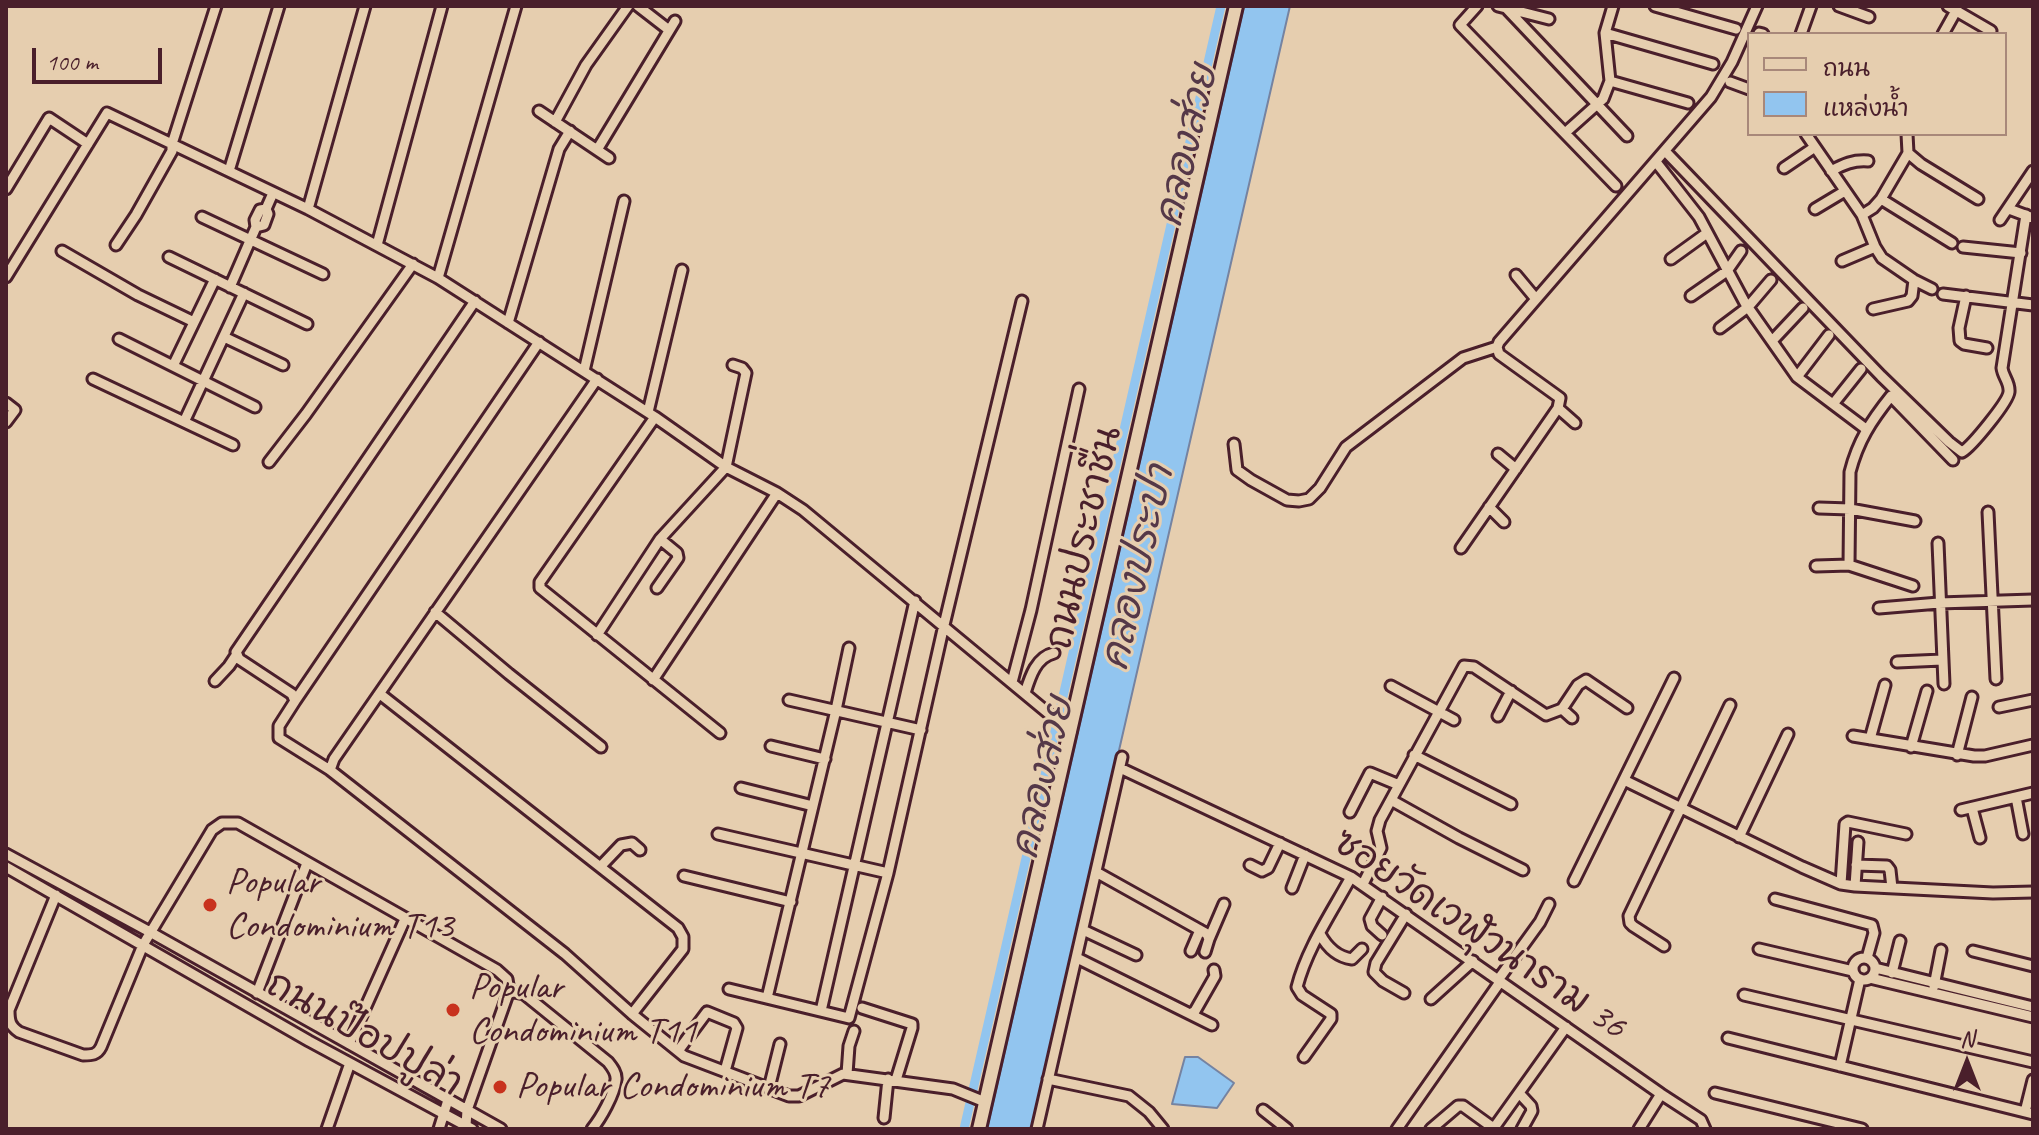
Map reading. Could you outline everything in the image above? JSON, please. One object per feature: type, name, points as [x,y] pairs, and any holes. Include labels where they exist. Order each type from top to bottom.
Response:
[{"type":"street","points":[[116,245],[168,159],[216,6]]},
{"type":"street","points":[[229,171],[279,6]]},
{"type":"street","points":[[308,209],[365,6]]},
{"type":"street","points":[[377,245],[442,6]]},
{"type":"street","points":[[438,278],[516,6]]},
{"type":"street","points":[[555,122],[586,65],[628,6]]},
{"type":"street","points":[[597,150],[672,25],[638,6]]},
{"type":"street","name":"ถนนประชาชื่น","points":[[979,1129],[1236,6]]},
{"type":"street","points":[[1477,6],[1460,25],[1616,186]]},
{"type":"street","points":[[1565,133],[1603,99],[1610,81],[1605,33],[1613,6]]},
{"type":"street","points":[[1655,6],[1736,29]]},
{"type":"street","points":[[1234,444],[1237,470],[1287,500],[1309,499],[1320,488],[1346,447],[1463,358],[1497,347],[1711,97],[1732,62],[1757,6]]},
{"type":"street","points":[[1802,32],[1811,6]]},
{"type":"street","points":[[1839,6],[1869,17]]},
{"type":"street","points":[[1502,7],[1549,19]]},
{"type":"street","points":[[1502,7],[1627,136]]},
{"type":"street","points":[[1944,32],[1954,8],[1991,31]]},
{"type":"street","points":[[1605,33],[1713,64]]},
{"type":"street","points":[[1610,81],[1688,103]]},
{"type":"street","points":[[1730,82],[1747,88]]},
{"type":"street","points":[[539,111],[609,158]]},
{"type":"street","points":[[6,277],[107,113],[308,209],[413,264],[475,301],[651,414],[726,467],[803,510],[1045,710],[1072,726]]},
{"type":"street","points":[[6,189],[49,118],[88,144]]},
{"type":"street","points":[[508,323],[559,149],[570,131]]},
{"type":"street","points":[[1807,136],[1862,215],[1882,258],[1932,289]]},
{"type":"street","points":[[1862,215],[1881,199],[1908,153],[1907,136]]},
{"type":"street","points":[[1784,168],[1815,147]]},
{"type":"street","points":[[1665,151],[1804,297],[1958,451],[1966,450],[1972,444],[2008,397],[2010,387],[2002,375],[2002,368],[2030,217],[2009,209]]},
{"type":"street","points":[[1908,153],[1978,199]]},
{"type":"street","points":[[1831,171],[1855,160],[1868,161]]},
{"type":"street","points":[[1656,162],[1699,217],[1748,307],[1797,377],[1866,429]]},
{"type":"street","points":[[2000,220],[2033,171]]},
{"type":"street","points":[[1815,209],[1845,191]]},
{"type":"street","points":[[230,287],[256,227],[255,220],[260,210],[266,209],[273,193]]},
{"type":"street","points":[[1881,199],[1958,245],[2021,253]]},
{"type":"street","points":[[584,371],[624,201]]},
{"type":"street","points":[[202,217],[323,274]]},
{"type":"street","points":[[1671,259],[1707,233]]},
{"type":"street","points":[[1842,261],[1875,247]]},
{"type":"street","points":[[62,251],[138,295],[194,322]]},
{"type":"street","points":[[1691,296],[1727,271],[1741,251]]},
{"type":"street","points":[[169,257],[307,324]]},
{"type":"street","points":[[269,462],[413,264]]},
{"type":"street","points":[[682,270],[651,414],[540,582],[540,588],[720,733]]},
{"type":"street","points":[[1516,275],[1536,299]]},
{"type":"street","points":[[173,366],[215,279]]},
{"type":"street","points":[[1720,328],[1748,307],[1771,280]]},
{"type":"street","points":[[1873,309],[1908,301],[1912,296],[1914,280]]},
{"type":"street","points":[[184,422],[244,293]]},
{"type":"street","points":[[1943,294],[2033,305]]},
{"type":"street","points":[[1966,296],[1959,328],[1960,341],[1987,348]]},
{"type":"street","points":[[215,681],[229,666],[475,301]]},
{"type":"street","points":[[729,989],[849,1018],[888,873],[1022,301]]},
{"type":"street","points":[[1772,341],[1803,308]]},
{"type":"street","points":[[1797,377],[1829,335]]},
{"type":"street","points":[[224,337],[283,365]]},
{"type":"street","points":[[119,339],[255,407]]},
{"type":"street","points":[[539,342],[295,701],[279,726],[279,738],[330,770],[565,954],[684,1056],[789,1096],[799,1096],[847,1074],[953,1089],[985,1102]]},
{"type":"street","points":[[1461,548],[1489,507],[1506,462],[1558,408],[1560,398],[1499,354],[1497,347]]},
{"type":"street","points":[[597,635],[660,539],[726,467],[746,373],[733,365]]},
{"type":"street","points":[[1833,404],[1861,369]]},
{"type":"street","points":[[93,379],[233,445]]},
{"type":"street","points":[[330,770],[334,759],[597,379]]},
{"type":"street","points":[[1012,682],[1031,610],[1079,389]]},
{"type":"street","points":[[1849,565],[1850,472],[1866,429],[1891,396],[1953,460]]},
{"type":"street","points":[[6,403],[15,410],[6,422]]},
{"type":"street","points":[[1558,408],[1575,423]]},
{"type":"street","points":[[653,680],[777,493]]},
{"type":"street","points":[[1489,507],[1504,522]]},
{"type":"street","points":[[1819,508],[1850,509],[1915,521]]},
{"type":"street","points":[[1988,512],[1996,679]]},
{"type":"street","points":[[657,588],[678,558],[677,553],[660,539]]},
{"type":"street","points":[[1938,543],[1944,684]]},
{"type":"street","points":[[1816,566],[1849,565],[1913,586]]},
{"type":"street","points":[[1879,608],[2033,600]]},
{"type":"street","points":[[821,1011],[915,601]]},
{"type":"street","points":[[435,612],[601,747]]},
{"type":"street","points":[[767,998],[849,648]]},
{"type":"street","points":[[1025,693],[1037,665],[1045,655],[1054,653]]},
{"type":"street","points":[[237,654],[239,659],[292,694],[295,701]]},
{"type":"street","points":[[1897,662],[1942,660]]},
{"type":"street","points":[[1363,884],[1381,848],[1377,831],[1380,820],[1464,666],[1474,667],[1546,715],[1562,709],[1578,685],[1586,680],[1627,708]]},
{"type":"street","points":[[1574,881],[1674,678]]},
{"type":"street","points":[[1870,739],[1885,685]]},
{"type":"street","points":[[1391,686],[1454,720]]},
{"type":"street","points":[[1498,716],[1511,691]]},
{"type":"street","points":[[1911,747],[1927,691]]},
{"type":"street","points":[[380,694],[678,928],[683,937],[683,949],[632,1014]]},
{"type":"street","points":[[1957,755],[1972,697]]},
{"type":"street","points":[[789,700],[921,730]]},
{"type":"street","points":[[1999,707],[2033,700]]},
{"type":"street","points":[[1664,946],[1633,926],[1629,916],[1730,705]]},
{"type":"street","points":[[1562,709],[1572,718]]},
{"type":"street","points":[[1739,837],[1788,734]]},
{"type":"street","points":[[1853,736],[1957,755],[1985,756],[2033,745]]},
{"type":"street","points":[[771,746],[825,759]]},
{"type":"street","points":[[1414,755],[1511,804]]},
{"type":"street","name":"ซอยวัดเวฬุวนาราม 36","points":[[1096,872],[1121,763],[1363,884],[1661,1094],[1701,1126]]},
{"type":"street","points":[[1350,812],[1370,773],[1399,785]]},
{"type":"street","points":[[1624,780],[1841,884],[1993,893],[2033,892]]},
{"type":"street","points":[[741,788],[813,806]]},
{"type":"street","points":[[1961,810],[2033,793]]},
{"type":"street","points":[[2016,797],[2023,834]]},
{"type":"street","points":[[1391,800],[1523,870]]},
{"type":"street","points":[[1972,808],[1980,838]]},
{"type":"street","points":[[1841,884],[1845,824],[1848,822],[1906,834]]},
{"type":"street","points":[[56,895],[9,1010],[9,1019],[11,1026],[19,1032],[83,1055],[93,1055],[99,1052],[143,945],[212,830],[222,823],[238,823],[497,970],[507,979],[509,991],[467,1110],[469,1127]]},
{"type":"street","points":[[718,834],[888,873]]},
{"type":"street","points":[[1855,886],[1858,842]]},
{"type":"street","points":[[601,866],[621,845],[632,843],[640,850]]},
{"type":"street","points":[[1250,865],[1262,871],[1268,868],[1280,843]]},
{"type":"street","name":"ถนนป๊อปปูล่า","points":[[6,854],[501,1129]]},
{"type":"street","points":[[1292,888],[1305,855]]},
{"type":"street","points":[[257,993],[307,863]]},
{"type":"street","points":[[1856,865],[1887,866],[1892,888]]},
{"type":"street","name":"ถนนป๊อปปูล่า","points":[[6,867],[350,1063],[469,1127]]},
{"type":"street","points":[[1037,1129],[1096,872],[1207,934],[1209,939]]},
{"type":"street","points":[[684,876],[791,902]]},
{"type":"street","points":[[1304,1057],[1331,1019],[1331,1014],[1302,995],[1297,987],[1308,954],[1351,877]]},
{"type":"street","points":[[1382,897],[1370,919],[1372,926],[1382,935]]},
{"type":"street","points":[[1775,899],[1872,925],[1874,933],[1867,958]]},
{"type":"street","points":[[1205,952],[1224,904]]},
{"type":"street","points":[[1397,1129],[1540,922],[1549,904]]},
{"type":"street","points":[[1404,993],[1374,972],[1376,963],[1406,914]]},
{"type":"street","points":[[349,1044],[405,919]]},
{"type":"street","points":[[1083,930],[1136,955]]},
{"type":"street","points":[[1191,951],[1200,930]]},
{"type":"street","points":[[1320,934],[1327,947],[1344,958],[1352,959],[1362,949]]},
{"type":"street","points":[[1892,973],[1900,941]]},
{"type":"street","points":[[1759,949],[1864,974],[2033,1007]]},
{"type":"street","points":[[1933,988],[1941,950]]},
{"type":"street","points":[[1973,951],[2033,966]]},
{"type":"street","points":[[1077,958],[1212,1025]]},
{"type":"street","points":[[1840,1066],[1864,974],[1872,961],[1867,958],[1856,961],[1864,974]]},
{"type":"street","points":[[1431,999],[1473,961]]},
{"type":"street","points":[[1190,1014],[1195,1011],[1215,976],[1214,970]]},
{"type":"street","points":[[1864,974],[1892,973],[2033,1017]]},
{"type":"street","points":[[509,991],[524,994],[614,1070],[616,1079],[608,1103],[592,1129]]},
{"type":"street","points":[[1744,995],[2033,1062]]},
{"type":"street","points":[[862,1008],[912,1024],[892,1080],[884,1118]]},
{"type":"street","points":[[678,1051],[707,1012],[734,1023],[737,1028],[725,1071]]},
{"type":"street","points":[[1431,1129],[1458,1106],[1463,1106],[1492,1127],[1496,1125],[1566,1027]]},
{"type":"street","points":[[847,1074],[849,1046],[854,1031]]},
{"type":"street","points":[[1728,1038],[2029,1113],[2033,1080]]},
{"type":"street","points":[[769,1088],[780,1044]]},
{"type":"street","points":[[327,1129],[350,1063]]},
{"type":"street","points":[[1048,1079],[1129,1096],[1149,1112],[1163,1129]]},
{"type":"street","points":[[1519,1093],[1532,1111],[1522,1129]]},
{"type":"street","points":[[1715,1093],[1862,1129]]},
{"type":"street","points":[[1639,1129],[1661,1094]]},
{"type":"street","points":[[439,1129],[448,1100]]},
{"type":"street","points":[[1263,1110],[1287,1129]]},
{"type":"water","name":"คลองประปา","points":[[1244,6],[1290,6],[1032,1129],[987,1129]]},
{"type":"water","points":[[1185,1057],[1198,1057],[1234,1083],[1217,1108],[1172,1104]]},
{"type":"waterway","name":"คลองส่วย","points":[[964,1129],[1221,6]]},
{"type":"place","name":"Popular Condominium T13","points":[[210,905]]},
{"type":"place","name":"Popular Condominium T11","points":[[453,1010]]},
{"type":"place","name":"Popular Condominium T7","points":[[500,1087]]}]
